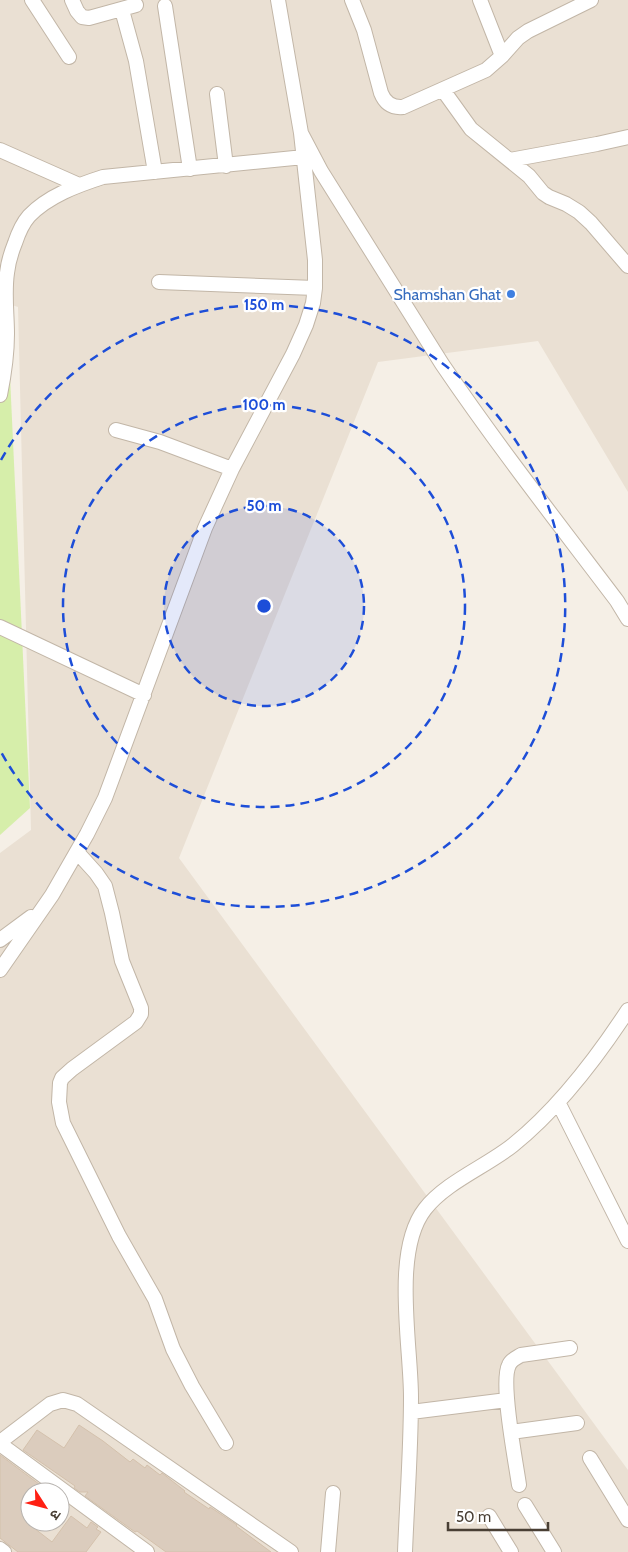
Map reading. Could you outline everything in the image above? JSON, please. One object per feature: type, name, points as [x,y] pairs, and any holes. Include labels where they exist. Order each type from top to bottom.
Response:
[{"type":"street","points":[[32,0],[69,57]]},
{"type":"street","points":[[72,0],[82,18],[89,18],[136,5]]},
{"type":"street","points":[[0,970],[52,895],[105,798],[194,555],[232,470],[306,325],[315,288],[315,260],[301,133],[278,0]]},
{"type":"street","points":[[352,0],[364,30],[384,100],[396,107],[403,107],[486,70],[528,30],[591,0]]},
{"type":"street","points":[[480,0],[502,56]]},
{"type":"street","points":[[165,6],[190,169]]},
{"type":"street","points":[[122,10],[136,61],[155,172]]},
{"type":"street","points":[[443,90],[471,129],[529,176],[543,193],[579,212],[628,266]]},
{"type":"street","points":[[217,94],[226,166]]},
{"type":"street","points":[[301,133],[321,171],[442,364],[507,456],[628,619]]},
{"type":"street","points":[[510,160],[628,137]]},
{"type":"street","points":[[0,150],[79,185]]},
{"type":"street","points":[[0,395],[6,351],[7,272],[22,226],[37,210],[79,185],[103,177],[304,157]]},
{"type":"street","points":[[159,282],[315,288]]},
{"type":"street","points":[[116,430],[160,442],[232,470]]},
{"type":"street","points":[[0,627],[144,695]]},
{"type":"street","points":[[77,852],[105,886],[119,951],[141,1008],[141,1014],[136,1022],[62,1078],[59,1102],[63,1123],[118,1236],[155,1299],[174,1349],[192,1386],[226,1443]]},
{"type":"street","points":[[0,940],[42,909]]},
{"type":"street","points":[[405,1552],[411,1412],[406,1270],[410,1239],[425,1208],[440,1194],[512,1146],[545,1117],[582,1074],[628,1010]]},
{"type":"street","points":[[558,1102],[628,1241]]},
{"type":"street","points":[[519,1485],[507,1400],[506,1373],[508,1365],[513,1359],[521,1355],[570,1348]]},
{"type":"street","points":[[146,1552],[0,1443],[50,1404],[63,1400],[77,1404],[291,1552]]},
{"type":"street","points":[[411,1412],[507,1400]]},
{"type":"street","points":[[511,1432],[576,1423]]},
{"type":"street","points":[[590,1458],[628,1520]]},
{"type":"street","points":[[328,1552],[333,1493]]},
{"type":"street","points":[[525,1505],[554,1552]]},
{"type":"street","points":[[489,1516],[511,1552]]},
{"type":"street","points":[[0,1549],[4,1552]]},
{"type":"shaded area","points":[[0,0],[628,0],[628,492],[538,341],[378,362],[179,858],[628,1470],[628,1552],[0,1552],[0,853],[31,830],[18,307],[0,301]]},
{"type":"green space","points":[[0,288],[6,290],[30,808],[0,835]]},
{"type":"building","points":[[79,1425],[130,1462],[133,1459],[145,1468],[147,1465],[160,1475],[162,1473],[184,1492],[237,1525],[271,1552],[166,1552],[85,1496],[88,1492],[80,1492],[70,1482],[23,1450],[37,1430],[64,1448]]},
{"type":"building","points":[[0,1455],[36,1482],[20,1482],[20,1532],[39,1532],[52,1542],[59,1532],[70,1532],[71,1516],[87,1528],[91,1522],[101,1532],[86,1552],[18,1552],[0,1538]]},
{"type":"place","name":"Shamshan Ghat","points":[[511,294]]}]
